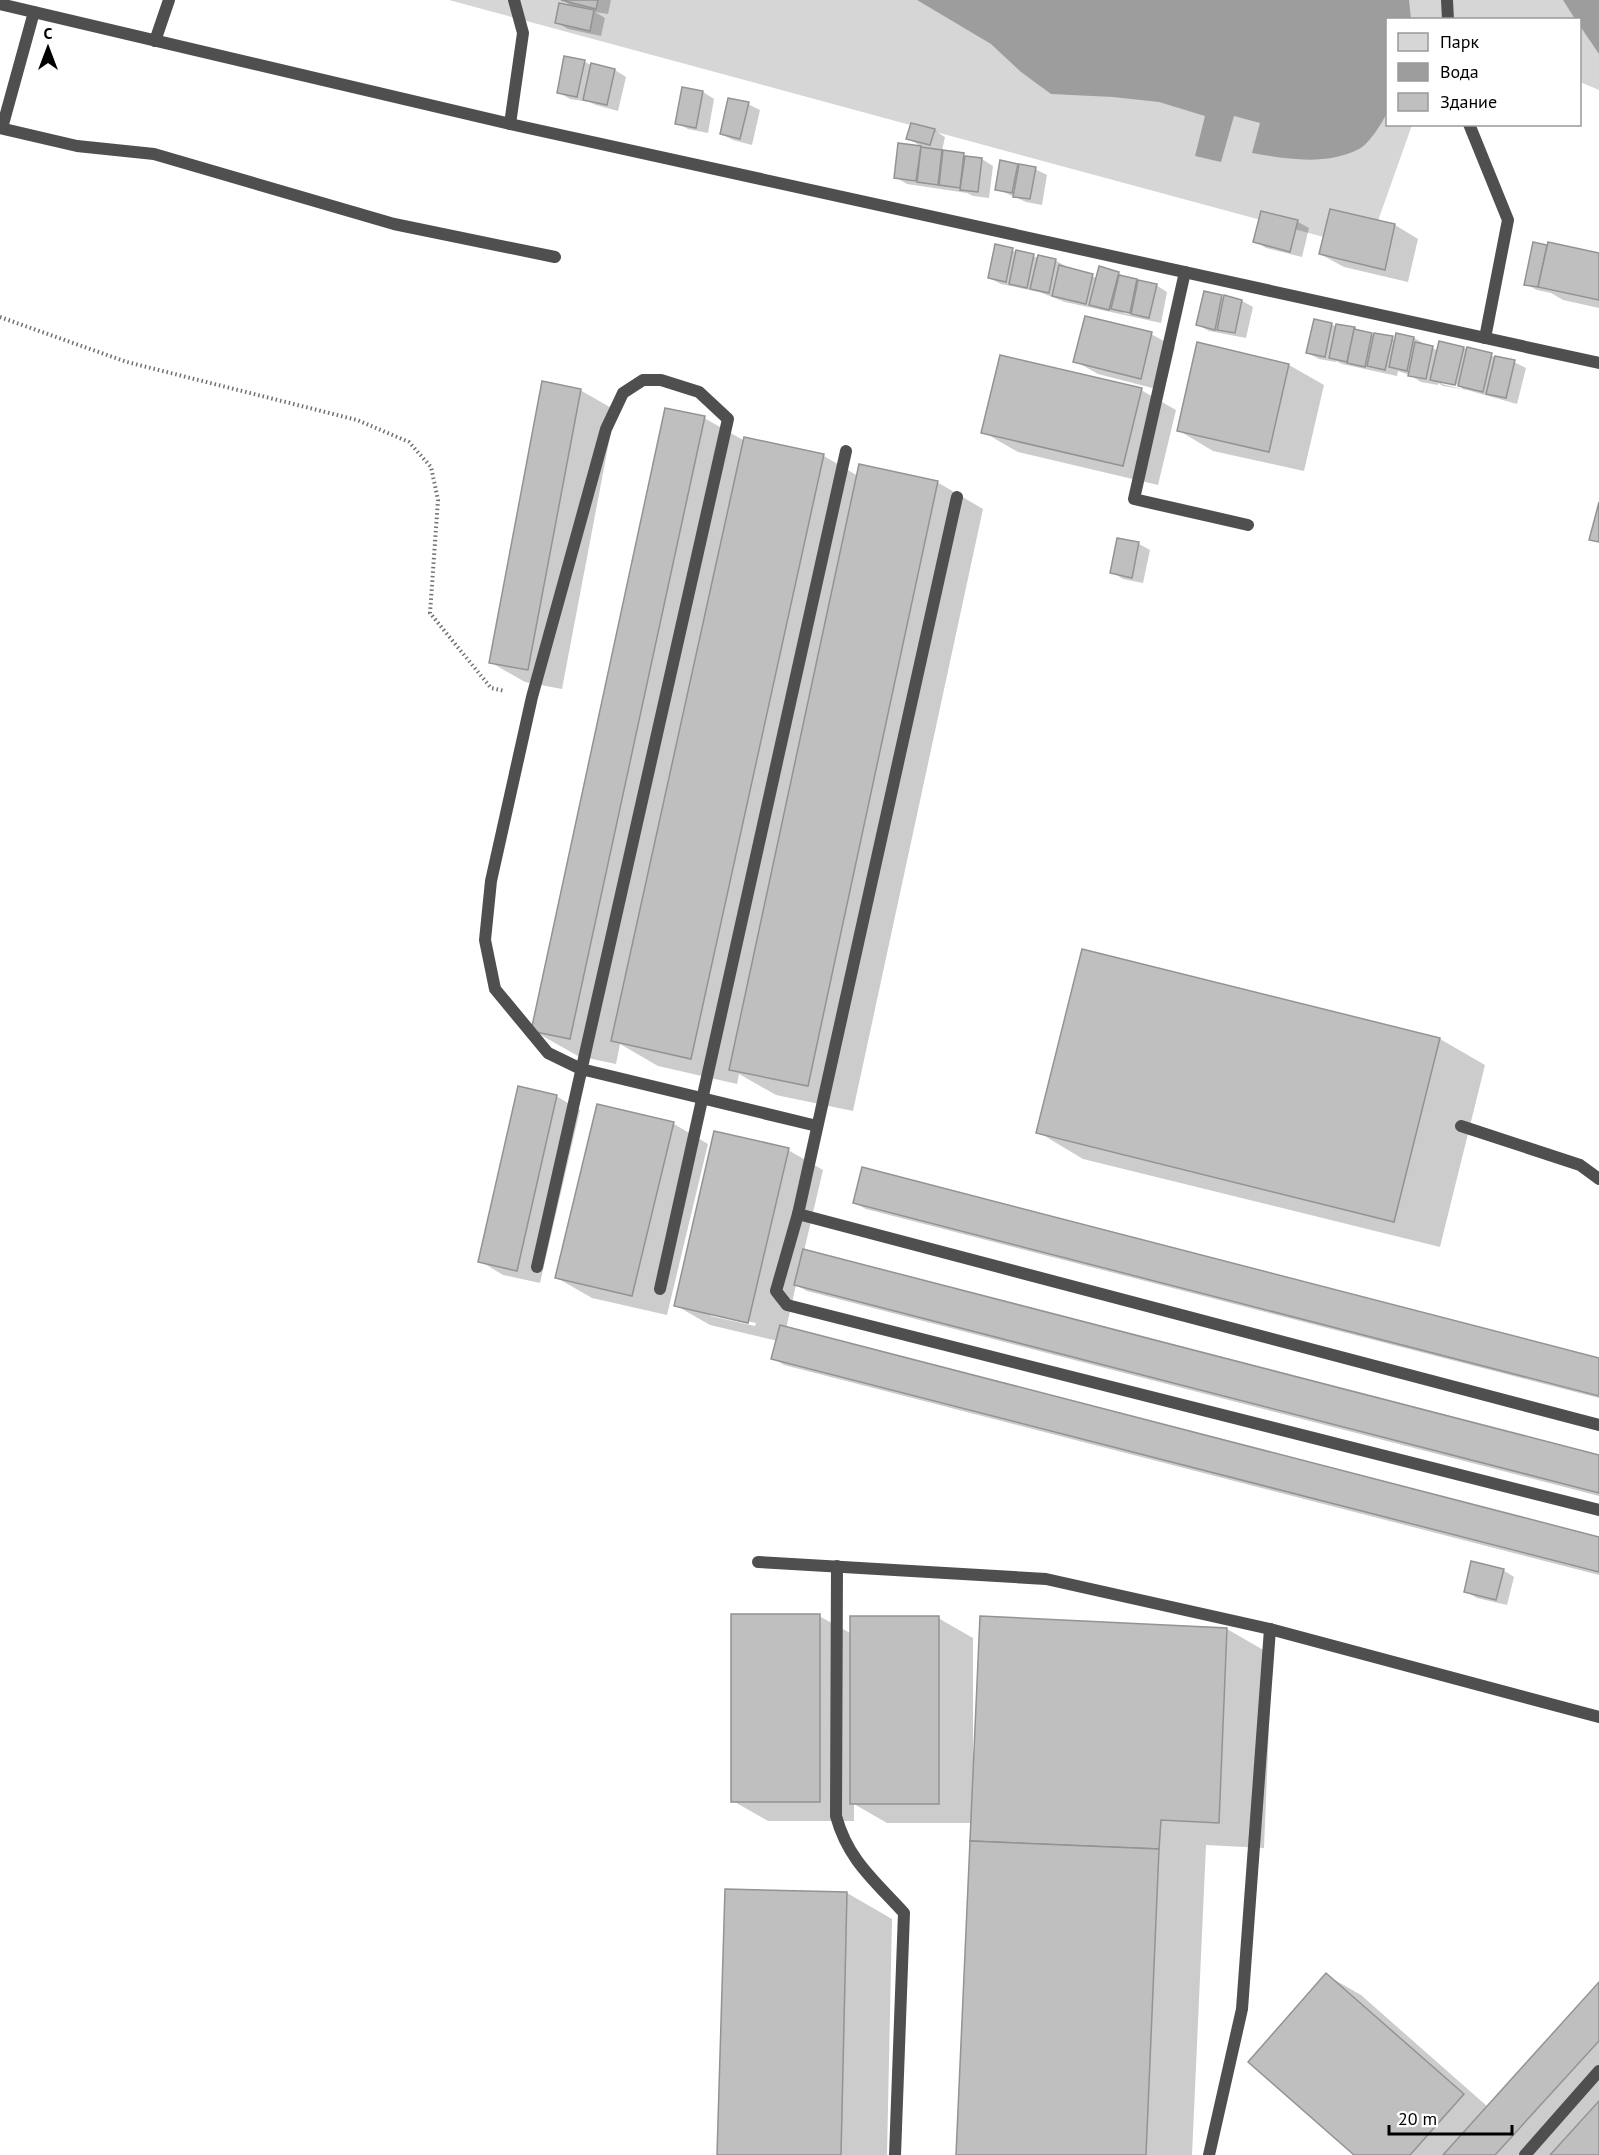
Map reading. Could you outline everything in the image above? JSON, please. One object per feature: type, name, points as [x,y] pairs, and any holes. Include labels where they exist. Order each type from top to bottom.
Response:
[{"type":"lane","points":[[155,41],[169,0]]},
{"type":"lane","points":[[510,124],[523,33],[514,0]]},
{"type":"lane","points":[[1446,0],[1448,18]]},
{"type":"lane","points":[[0,4],[510,124],[1599,363]]},
{"type":"lane","points":[[34,12],[1,128],[77,146],[154,154],[394,224],[555,256]]},
{"type":"lane","points":[[1470,126],[1508,220],[1485,338]]},
{"type":"lane","points":[[1185,272],[1134,499],[1248,525]]},
{"type":"lane","points":[[537,1268],[581,1069],[728,419],[699,392],[661,380],[643,380],[623,393],[606,429],[532,697],[491,881],[485,940],[495,989],[548,1053],[581,1069],[817,1126]]},
{"type":"lane","points":[[660,1289],[846,451]]},
{"type":"lane","points":[[957,497],[798,1214],[776,1291],[787,1305],[1599,1510]]},
{"type":"lane","points":[[1461,1126],[1580,1165],[1599,1179]]},
{"type":"lane","points":[[798,1214],[1599,1425]]},
{"type":"lane","points":[[758,1562],[1046,1579],[1270,1629],[1599,1717]]},
{"type":"lane","points":[[837,1566],[836,1816],[841,1833],[854,1858],[904,1913],[895,2155]]},
{"type":"lane","points":[[1209,2155],[1242,2009],[1270,1629]]},
{"type":"lane","points":[[1525,2155],[1599,2071]]},
{"type":"path","points":[[0,317],[127,362],[357,420],[408,442],[431,467],[438,500],[430,613],[491,688],[532,697]]},
{"type":"green space","points":[[449,0],[1599,0],[1599,90],[1581,82],[1581,18],[1386,18],[1386,126],[1412,126],[1368,249]]},
{"type":"water","points":[[917,0],[1409,0],[1411,18],[1386,18],[1386,115],[1375,133],[1359,149],[1333,158],[1306,160],[1252,153],[1260,123],[1234,116],[1221,162],[1195,156],[1205,116],[1159,102],[1051,94],[1021,72],[991,44]]},
{"type":"water","points":[[1563,0],[1599,0],[1599,54],[1581,27],[1581,18],[1574,18]]},
{"type":"building","points":[[561,0],[598,0],[596,9]]},
{"type":"building","points":[[559,3],[594,10],[590,31],[555,23]]},
{"type":"building","points":[[564,56],[585,60],[577,97],[557,93]]},
{"type":"building","points":[[591,63],[615,69],[607,105],[583,100]]},
{"type":"building","points":[[682,87],[703,91],[696,128],[675,124]]},
{"type":"building","points":[[728,98],[749,102],[740,139],[720,134]]},
{"type":"building","points":[[911,123],[935,129],[930,145],[906,139]]},
{"type":"building","points":[[898,143],[921,146],[916,181],[894,178]]},
{"type":"building","points":[[921,147],[942,150],[938,185],[917,182]]},
{"type":"building","points":[[943,150],[964,153],[960,188],[939,185]]},
{"type":"building","points":[[965,156],[982,158],[978,192],[960,190]]},
{"type":"building","points":[[1000,160],[1018,164],[1012,193],[995,190]]},
{"type":"building","points":[[1019,164],[1036,167],[1030,199],[1013,197]]},
{"type":"building","points":[[1330,209],[1395,224],[1385,270],[1319,254]]},
{"type":"building","points":[[1261,211],[1298,220],[1290,252],[1253,242]]},
{"type":"building","points":[[1533,242],[1547,245],[1538,287],[1524,285]]},
{"type":"building","points":[[1548,242],[1599,253],[1599,300],[1538,287]]},
{"type":"building","points":[[995,244],[1013,248],[1006,282],[988,278]]},
{"type":"building","points":[[1016,250],[1034,254],[1027,288],[1009,284]]},
{"type":"building","points":[[1038,255],[1056,259],[1049,293],[1030,289]]},
{"type":"building","points":[[1059,265],[1093,274],[1086,304],[1052,296]]},
{"type":"building","points":[[1099,266],[1119,272],[1109,310],[1089,305]]},
{"type":"building","points":[[1119,275],[1137,279],[1130,313],[1111,309]]},
{"type":"building","points":[[1138,280],[1157,284],[1149,318],[1131,314]]},
{"type":"building","points":[[1204,291],[1222,295],[1215,330],[1196,325]]},
{"type":"building","points":[[1224,295],[1242,300],[1235,333],[1217,330]]},
{"type":"building","points":[[1085,316],[1152,332],[1141,379],[1073,362]]},
{"type":"building","points":[[1314,319],[1332,323],[1325,357],[1306,353]]},
{"type":"building","points":[[1336,324],[1355,327],[1347,362],[1329,358]]},
{"type":"building","points":[[1354,329],[1372,333],[1365,367],[1347,363]]},
{"type":"building","points":[[1374,333],[1393,336],[1385,370],[1367,366]]},
{"type":"building","points":[[1396,333],[1414,337],[1407,371],[1389,367]]},
{"type":"building","points":[[1439,341],[1464,347],[1455,385],[1430,380]]},
{"type":"building","points":[[1197,342],[1289,364],[1269,452],[1177,431]]},
{"type":"building","points":[[1415,342],[1433,346],[1426,379],[1408,376]]},
{"type":"building","points":[[1467,347],[1492,353],[1483,392],[1458,386]]},
{"type":"building","points":[[1000,355],[1142,388],[1123,466],[981,433]]},
{"type":"building","points":[[1495,356],[1515,360],[1506,398],[1486,394]]},
{"type":"building","points":[[542,381],[581,389],[528,670],[489,663]]},
{"type":"building","points":[[665,408],[705,416],[570,1039],[531,1031]]},
{"type":"building","points":[[744,437],[824,454],[691,1059],[611,1041]]},
{"type":"building","points":[[859,464],[938,481],[808,1086],[729,1070]]},
{"type":"building","points":[[1599,502],[1599,542],[1589,540]]},
{"type":"building","points":[[1117,538],[1139,542],[1132,578],[1110,573]]},
{"type":"building","points":[[1082,949],[1440,1038],[1394,1222],[1036,1133]]},
{"type":"building","points":[[518,1086],[557,1095],[517,1271],[478,1262]]},
{"type":"building","points":[[597,1104],[674,1122],[632,1296],[555,1278]]},
{"type":"building","points":[[714,1131],[789,1148],[748,1323],[674,1306]]},
{"type":"building","points":[[862,1167],[1599,1358],[1599,1396],[853,1203]]},
{"type":"building","points":[[803,1249],[1599,1455],[1599,1493],[794,1285]]},
{"type":"building","points":[[780,1325],[1599,1537],[1599,1572],[771,1359]]},
{"type":"building","points":[[1471,1561],[1504,1569],[1496,1600],[1464,1592]]},
{"type":"building","points":[[731,1614],[820,1614],[820,1802],[731,1802]]},
{"type":"building","points":[[850,1616],[939,1616],[939,1804],[850,1804]]},
{"type":"building","points":[[980,1616],[1227,1628],[1219,1823],[1161,1820],[1159,1849],[970,1841]]},
{"type":"building","points":[[970,1841],[1159,1849],[1146,2155],[956,2155]]},
{"type":"building","points":[[725,1889],[847,1892],[841,2155],[717,2155]]},
{"type":"building","points":[[1326,1973],[1464,2094],[1410,2155],[1354,2155],[1248,2062]]},
{"type":"building","points":[[1599,1982],[1599,2041],[1495,2155],[1443,2155]]},
{"type":"building","points":[[1599,2101],[1599,2155],[1550,2155]]}]
